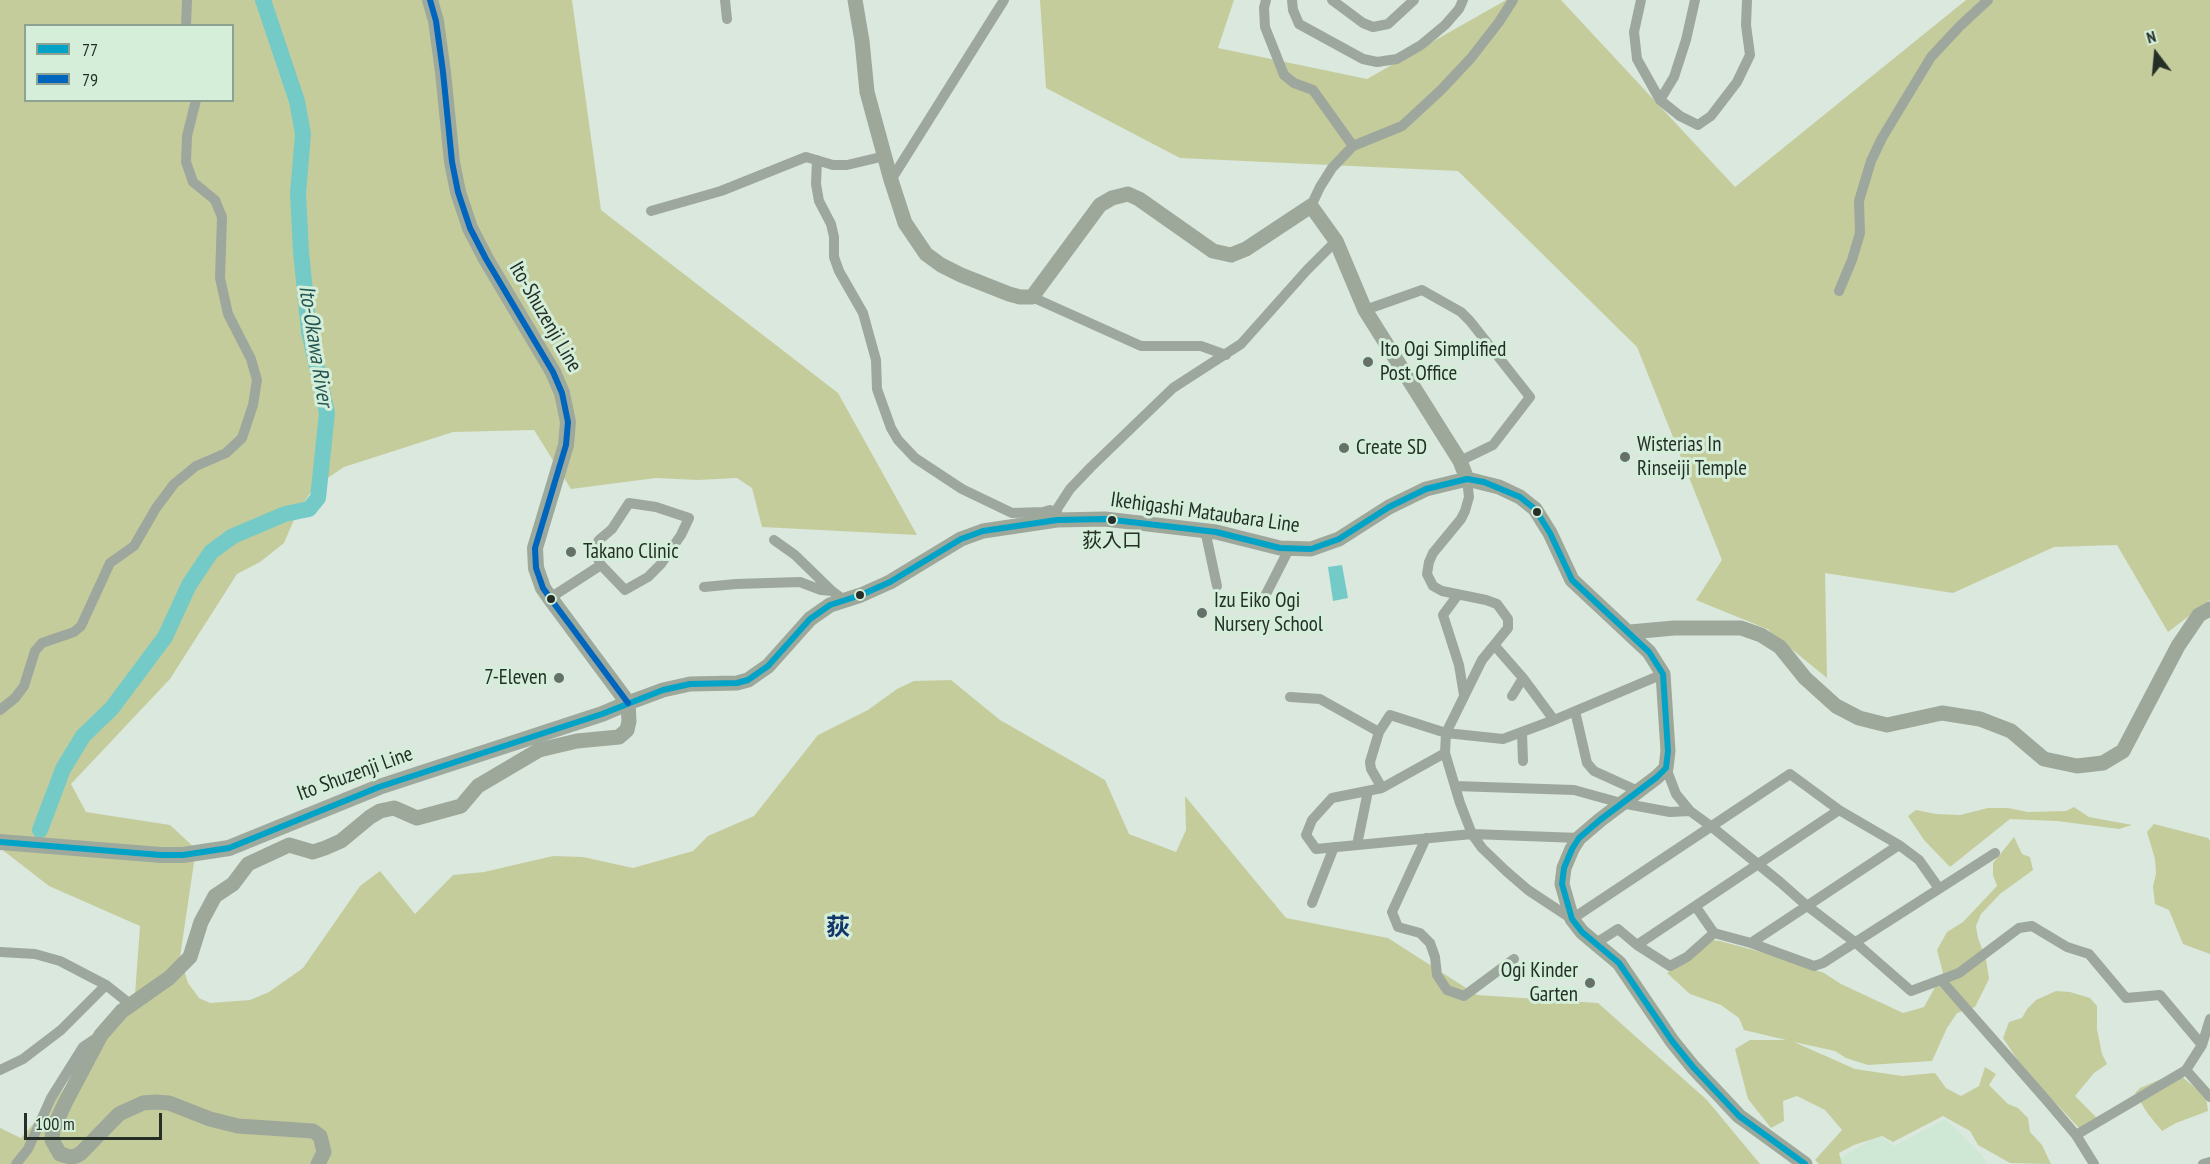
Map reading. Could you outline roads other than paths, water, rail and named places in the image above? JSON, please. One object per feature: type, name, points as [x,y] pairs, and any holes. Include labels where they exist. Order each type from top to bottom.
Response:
[{"type":"main road","name":"Ito-Shuzenji Line","points":[[430,0],[436,21],[452,162],[458,192],[470,228],[486,260],[553,372],[562,393],[568,422],[566,445],[535,548],[536,568],[543,588],[628,703]]},
{"type":"main road","name":"Ito Shuzenji Line","points":[[0,842],[183,855],[229,848],[380,787],[602,714],[628,703]]},
{"type":"street","points":[[186,24],[187,0]]},
{"type":"street","points":[[725,0],[727,19]]},
{"type":"street","points":[[855,0],[867,92],[891,180],[905,223],[926,254],[961,275],[1009,294],[1032,297],[1141,346],[1201,346],[1226,355]]},
{"type":"street","points":[[891,180],[1004,0]]},
{"type":"street","points":[[1266,0],[1265,27],[1284,75],[1294,84],[1313,90],[1353,146]]},
{"type":"street","points":[[1293,0],[1293,10],[1299,24],[1363,59],[1377,62],[1397,59],[1421,45],[1445,25],[1459,9],[1463,0]]},
{"type":"street","points":[[1333,0],[1363,23],[1373,27],[1388,24],[1414,0]]},
{"type":"street","points":[[1032,297],[1100,205],[1112,198],[1128,194],[1139,199],[1213,251],[1231,255],[1246,249],[1311,206],[1332,168],[1353,146],[1402,126],[1441,90],[1472,58],[1513,0]]},
{"type":"street","points":[[1641,0],[1634,32],[1637,59],[1660,100],[1680,116],[1698,125],[1711,116],[1737,82],[1750,55],[1746,25],[1747,0]]},
{"type":"street","points":[[1660,100],[1674,77],[1686,40],[1695,0]]},
{"type":"street","points":[[1839,291],[1860,233],[1859,201],[1871,161],[1882,138],[1931,57],[1988,0]]},
{"type":"street","points":[[0,710],[15,698],[24,686],[35,651],[42,644],[74,632],[81,626],[110,563],[134,546],[156,508],[174,484],[196,466],[226,453],[242,438],[254,405],[257,380],[251,359],[228,314],[220,278],[222,218],[215,200],[194,182],[186,162],[187,136],[196,102]]},
{"type":"street","points":[[651,210],[721,191],[806,157],[833,165],[847,165],[885,156]]},
{"type":"street","points":[[817,160],[816,184],[819,201],[831,224],[834,237],[834,257],[839,271],[863,313],[876,360],[877,389],[891,428],[898,440],[915,458],[962,489],[1012,513],[1050,510],[1057,520]]},
{"type":"street","points":[[1311,206],[1336,241],[1365,310],[1460,460],[1467,479],[1469,497],[1465,511],[1433,553],[1427,574],[1433,586],[1457,596],[1497,604],[1508,619],[1509,628],[1482,660],[1446,733],[1445,753],[1472,834],[1482,848],[1506,871],[1536,896],[1572,919],[1582,932],[1619,963],[1672,1041],[1739,1116],[1805,1164]]},
{"type":"street","points":[[1057,520],[1057,509],[1070,489],[1091,467],[1173,388],[1226,355],[1247,337],[1336,241]]},
{"type":"street","points":[[1365,310],[1422,290],[1461,312],[1530,397],[1493,445],[1460,460]]},
{"type":"street","name":"Ikehigashi Mataubara Line","points":[[628,703],[663,690],[690,684],[737,683],[748,680],[768,666],[810,619],[838,596],[861,596],[890,582],[961,539],[982,531],[1057,520],[1105,519],[1205,530],[1289,549],[1311,549],[1339,539],[1389,507],[1426,489],[1467,479],[1499,487],[1520,497],[1535,509],[1543,520],[1572,580],[1602,610],[1630,632],[1649,652],[1663,674]]},
{"type":"street","points":[[629,503],[656,507],[689,518],[681,535],[648,578],[625,590],[601,565],[593,549],[599,540],[612,529],[629,503]]},
{"type":"street","points":[[1205,530],[1217,586]]},
{"type":"street","points":[[774,540],[795,555],[838,596]]},
{"type":"street","points":[[1262,602],[1289,549]]},
{"type":"street","points":[[550,598],[601,565]]},
{"type":"street","points":[[704,587],[788,581],[800,582],[838,596]]},
{"type":"street","points":[[1457,596],[1443,615],[1459,665],[1464,696]]},
{"type":"street","points":[[1630,632],[1674,628],[1741,628],[1761,635],[1780,647],[1805,678],[1836,706],[1859,718],[1887,725],[1942,713],[1980,718],[2011,731],[2044,759],[2077,766],[2103,763],[2123,751],[2178,646],[2199,615],[2210,609]]},
{"type":"street","points":[[1495,646],[1523,678],[1554,720]]},
{"type":"street","points":[[1382,788],[1371,769],[1370,762],[1379,732],[1390,715],[1446,733],[1503,739],[1663,674],[1668,751],[1666,768],[1676,794],[1690,811],[1856,943],[1911,992],[1959,974],[2019,928],[2032,926],[2067,947],[2090,954],[2126,998],[2160,995],[2202,1045]]},
{"type":"street","points":[[1512,696],[1523,678]]},
{"type":"street","points":[[1290,697],[1320,699],[1379,732]]},
{"type":"street","points":[[318,1164],[324,1152],[320,1136],[313,1131],[238,1126],[210,1119],[169,1103],[143,1102],[119,1114],[81,1153],[70,1157],[60,1154],[52,1140],[53,1129],[64,1103],[101,1035],[130,1004],[169,978],[190,957],[201,922],[215,896],[234,884],[248,864],[289,845],[313,852],[325,848],[341,841],[380,811],[394,808],[417,818],[461,806],[478,786],[539,750],[577,741],[619,737],[627,730],[628,703]]},
{"type":"street","points":[[1575,711],[1587,763],[1594,771],[1638,790]]},
{"type":"street","points":[[1522,733],[1523,760]]},
{"type":"street","points":[[1445,753],[1382,788],[1332,798],[1312,820],[1306,834],[1316,849],[1472,834],[1580,837]]},
{"type":"street","points":[[1572,919],[1562,884],[1567,857],[1580,837],[1666,768]]},
{"type":"street","points":[[1572,919],[1790,774],[1839,810],[1899,845],[1919,860],[1938,888]]},
{"type":"street","points":[[1455,786],[1574,790],[1621,803],[1670,812],[1690,811]]},
{"type":"street","points":[[1357,845],[1368,790]]},
{"type":"street","points":[[1637,945],[1839,810]]},
{"type":"street","points":[[1426,838],[1392,912],[1398,927],[1420,933],[1431,943],[1437,975],[1447,990],[1464,996],[1514,959]]},
{"type":"street","points":[[1751,943],[1899,845]]},
{"type":"street","points":[[1312,903],[1334,847]]},
{"type":"street","points":[[1696,907],[1714,933],[1751,943],[1814,966],[1856,943],[1995,853]]},
{"type":"street","points":[[1596,943],[1618,929],[1637,945],[1670,966],[1692,952],[1714,933]]},
{"type":"street","points":[[0,952],[35,954],[60,961],[106,985],[130,1004]]},
{"type":"street","points":[[1941,980],[2076,1135],[2094,1164]]},
{"type":"street","points":[[0,1070],[23,1059],[61,1030],[106,985]]},
{"type":"street","points":[[2076,1135],[2186,1070],[2202,1045],[2210,1019]]},
{"type":"street","points":[[16,1164],[28,1149],[51,1098],[83,1047],[101,1035]]},
{"type":"street","points":[[2186,1070],[2210,1096]]},
{"type":"street","points":[[2203,1164],[2210,1162]]},
{"type":"water","points":[[1342,565],[1348,598],[1333,601],[1328,567]]},
{"type":"waterway","name":"Ito-Okawa River","points":[[40,830],[63,769],[83,736],[112,708],[165,637],[189,585],[211,552],[233,536],[285,514],[309,509],[318,498],[327,413],[309,331],[301,252],[298,193],[303,134],[297,101],[263,0]]},
{"type":"place","name":"Ito Ogi Simplified Post Office","points":[[1368,362]]},
{"type":"place","name":"Create SD","points":[[1344,448]]},
{"type":"place","name":"Wisterias In Rinseiji Temple","points":[[1625,457]]},
{"type":"place","name":"荻入口","points":[[1112,520]]},
{"type":"place","name":"Takano Clinic","points":[[571,552]]},
{"type":"place","name":"Izu Eiko Ogi Nursery School","points":[[1202,613]]},
{"type":"place","name":"7-Eleven","points":[[559,678]]},
{"type":"place","name":"Ogi Kinder Garten","points":[[1590,983]]},
{"type":"district","name":"荻","points":[[838,928]]}]
